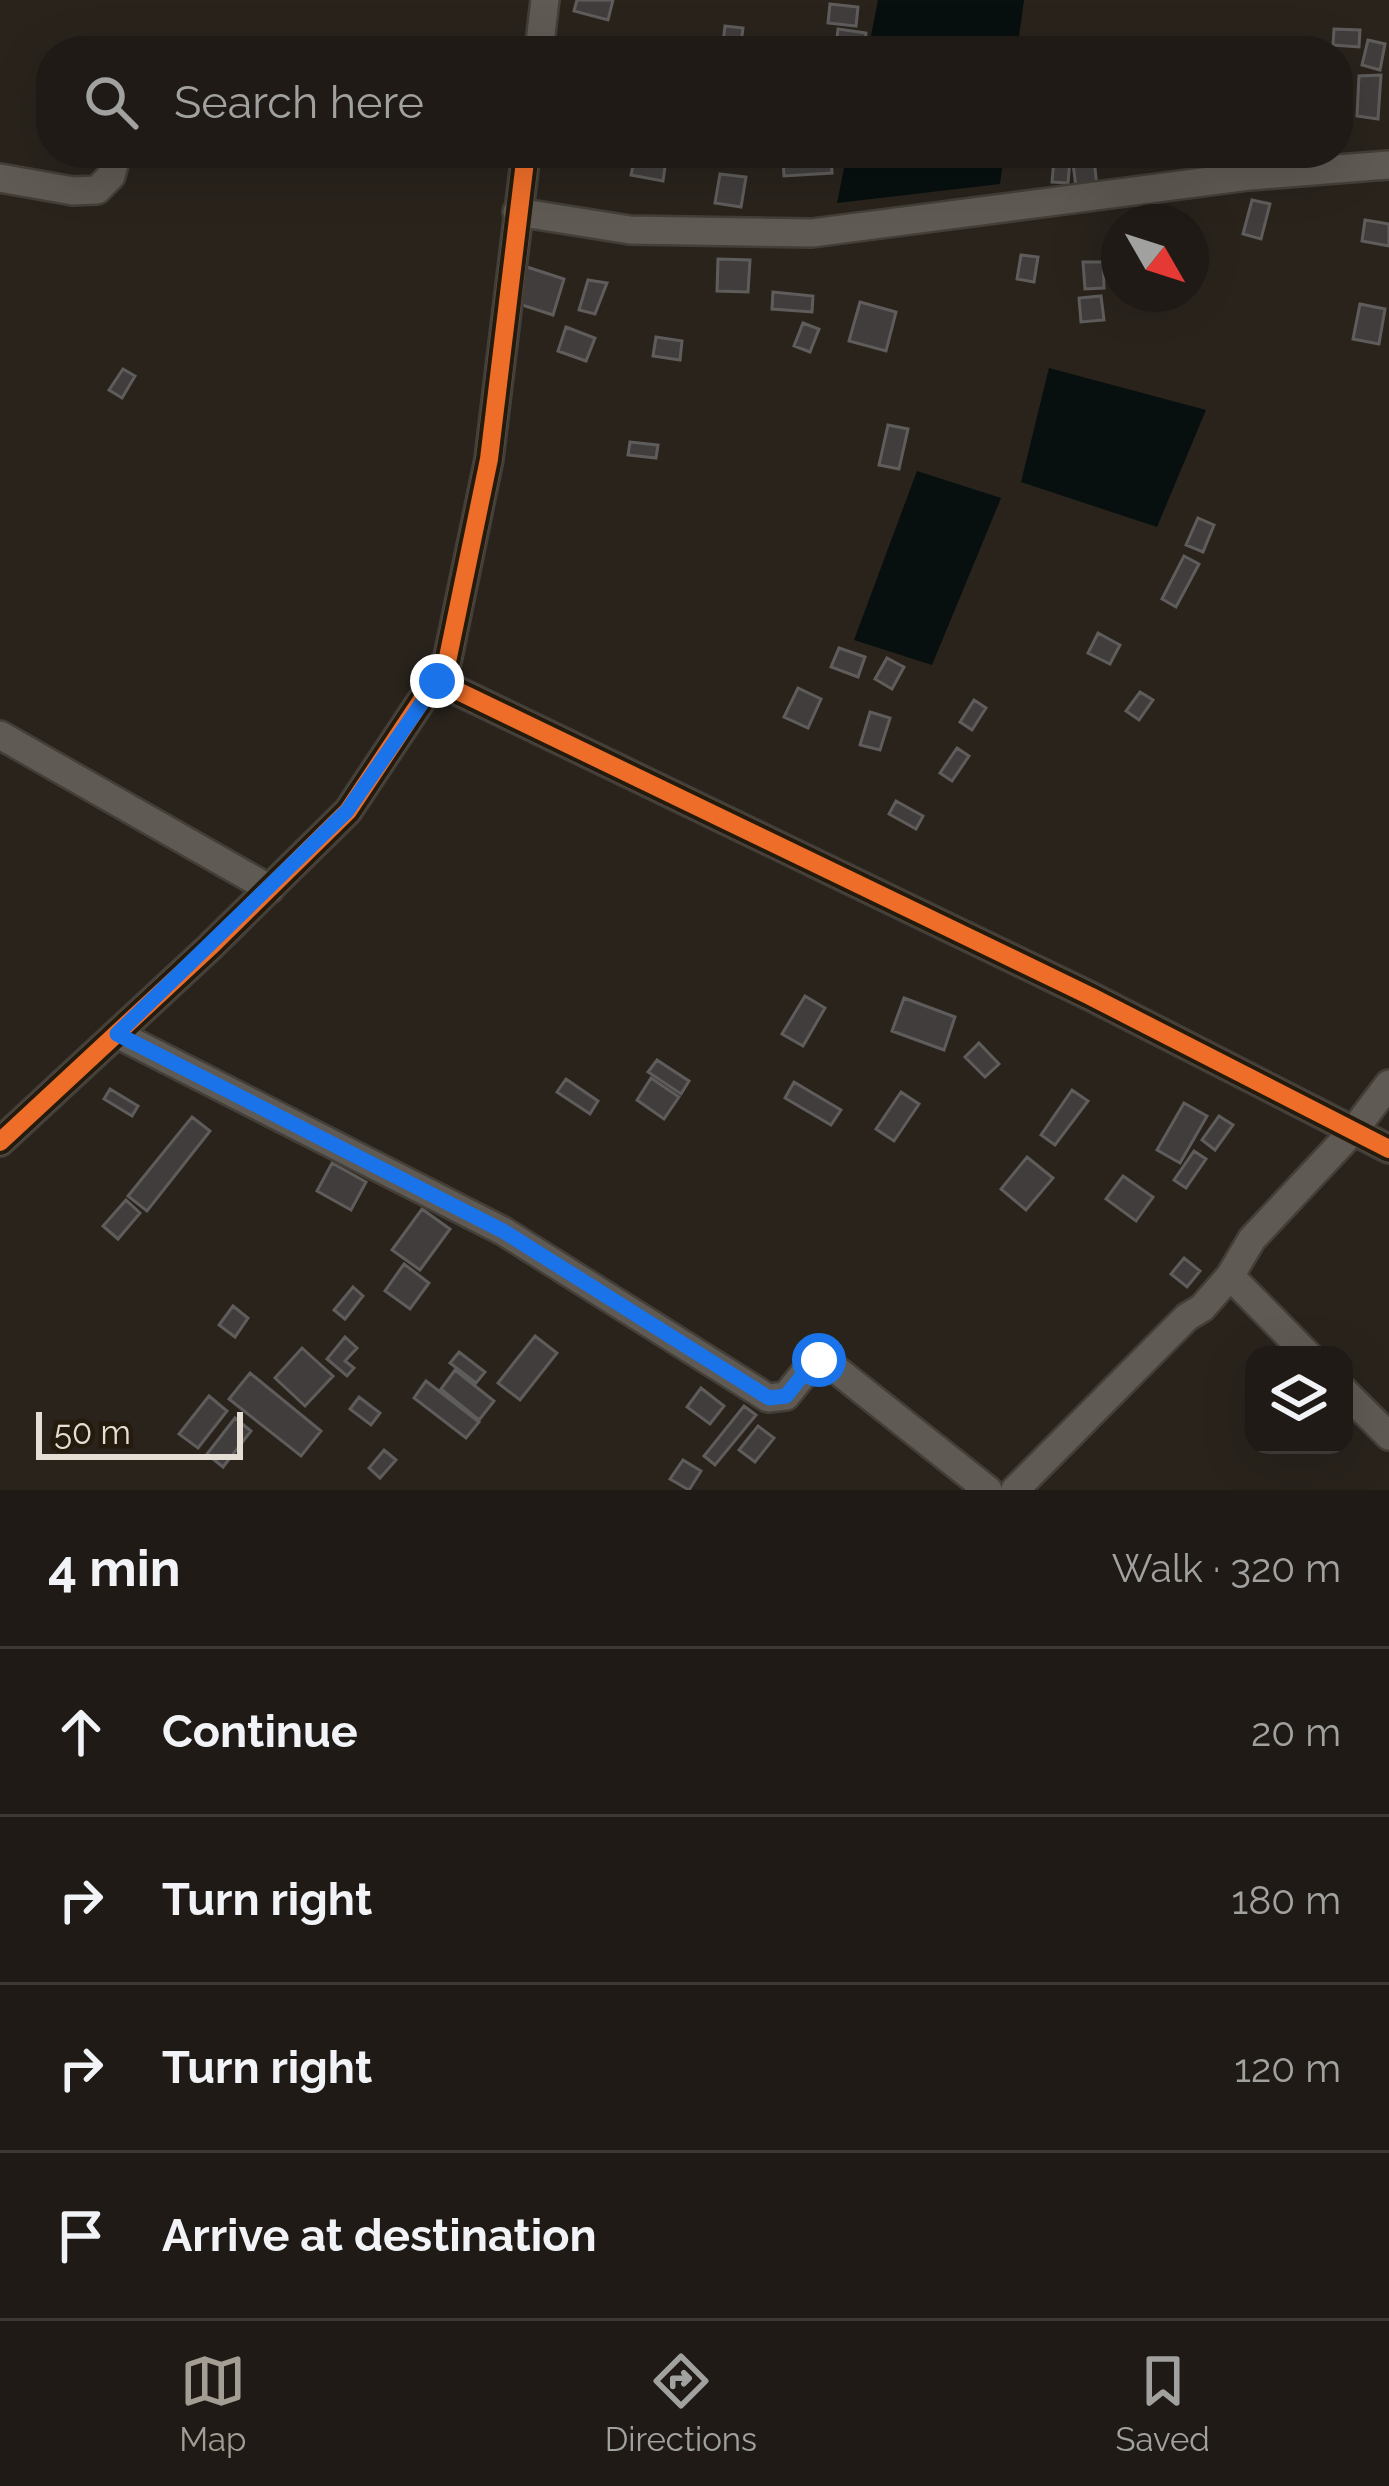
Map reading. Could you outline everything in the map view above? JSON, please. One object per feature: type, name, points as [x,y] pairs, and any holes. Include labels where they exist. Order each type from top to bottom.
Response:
[{"type":"street","points":[[540,36],[544,0]]},
{"type":"street","points":[[1353,168],[1389,165]]},
{"type":"street","points":[[0,178],[73,191],[97,190],[113,168]]},
{"type":"street","points":[[0,1142],[347,811],[437,681],[447,662],[489,459],[524,168]]},
{"type":"street","points":[[518,212],[630,230],[812,233],[1249,176],[1351,168]]},
{"type":"street","points":[[437,681],[747,827],[1389,1149]]},
{"type":"street","points":[[0,735],[270,889]]},
{"type":"street","points":[[117,1034],[503,1231],[769,1398],[786,1396],[819,1360],[828,1363],[988,1490]]},
{"type":"street","points":[[1015,1490],[1187,1317],[1202,1308],[1230,1276],[1252,1239],[1355,1130],[1389,1084]]},
{"type":"street","points":[[1230,1276],[1299,1346]]},
{"type":"street","points":[[1353,1400],[1389,1436]]},
{"type":"shaded area","points":[[878,0],[1024,0],[1019,36],[871,36]]},
{"type":"shaded area","points":[[844,168],[1002,168],[1000,184],[837,203]]},
{"type":"shaded area","points":[[1049,368],[1206,410],[1157,527],[1021,482]]},
{"type":"shaded area","points":[[917,471],[1001,498],[932,665],[854,640]]},
{"type":"building","points":[[577,0],[613,0],[608,20],[574,11]]},
{"type":"building","points":[[830,4],[858,7],[856,26],[828,23]]},
{"type":"building","points":[[725,26],[743,28],[742,36],[724,36]]},
{"type":"building","points":[[838,29],[866,33],[866,36],[837,36]]},
{"type":"building","points":[[1334,29],[1360,30],[1359,47],[1353,47],[1353,36],[1334,36]]},
{"type":"building","points":[[1368,40],[1385,44],[1380,70],[1362,65]]},
{"type":"building","points":[[1381,75],[1378,119],[1357,116],[1359,76]]},
{"type":"building","points":[[632,168],[665,168],[663,181],[631,175]]},
{"type":"building","points":[[784,168],[832,168],[832,173],[784,176]]},
{"type":"building","points":[[1053,168],[1069,168],[1068,183],[1052,182]]},
{"type":"building","points":[[1074,168],[1095,168],[1097,186],[1076,188]]},
{"type":"building","points":[[720,174],[746,177],[741,207],[715,203]]},
{"type":"building","points":[[1252,200],[1270,204],[1261,239],[1243,234]]},
{"type":"building","points":[[1365,220],[1389,224],[1389,246],[1362,241]]},
{"type":"building","points":[[1021,255],[1038,257],[1034,282],[1017,279]]},
{"type":"building","points":[[718,259],[750,260],[748,292],[717,291]]},
{"type":"building","points":[[1083,262],[1101,262],[1101,288],[1085,289]]},
{"type":"building","points":[[527,267],[564,279],[553,315],[516,303]]},
{"type":"building","points":[[588,280],[607,283],[595,314],[579,310]]},
{"type":"building","points":[[773,292],[813,296],[812,312],[772,309]]},
{"type":"building","points":[[1101,296],[1104,320],[1081,322],[1079,298]]},
{"type":"building","points":[[860,302],[896,312],[886,351],[849,341]]},
{"type":"building","points":[[1360,304],[1385,309],[1379,344],[1353,339]]},
{"type":"building","points":[[803,323],[819,329],[810,352],[794,346]]},
{"type":"building","points":[[566,327],[595,338],[586,361],[558,351]]},
{"type":"building","points":[[656,337],[682,341],[680,360],[653,356]]},
{"type":"building","points":[[123,369],[135,376],[122,398],[109,390]]},
{"type":"building","points":[[888,425],[908,429],[899,469],[879,465]]},
{"type":"building","points":[[630,442],[658,445],[656,458],[628,455]]},
{"type":"building","points":[[1198,518],[1214,525],[1203,552],[1186,545]]},
{"type":"building","points":[[1184,556],[1199,564],[1176,607],[1162,599]]},
{"type":"building","points":[[1098,633],[1120,645],[1110,664],[1088,653]]},
{"type":"building","points":[[839,648],[865,657],[858,677],[831,667]]},
{"type":"building","points":[[887,658],[904,667],[892,689],[875,679]]},
{"type":"building","points":[[798,688],[821,699],[808,728],[784,717]]},
{"type":"building","points":[[1140,692],[1153,700],[1139,720],[1126,711]]},
{"type":"building","points":[[974,700],[986,708],[972,730],[960,722]]},
{"type":"building","points":[[870,712],[890,718],[880,750],[860,745]]},
{"type":"building","points":[[957,748],[969,756],[952,781],[940,773]]},
{"type":"building","points":[[896,801],[923,816],[916,829],[889,814]]},
{"type":"building","points":[[805,996],[825,1008],[803,1046],[782,1034]]},
{"type":"building","points":[[904,998],[955,1017],[944,1050],[892,1031]]},
{"type":"building","points":[[979,1043],[999,1064],[985,1077],[965,1057]]},
{"type":"building","points":[[657,1060],[689,1081],[681,1094],[648,1072]]},
{"type":"building","points":[[651,1078],[679,1097],[664,1119],[637,1100]]},
{"type":"building","points":[[566,1079],[598,1101],[590,1114],[557,1092]]},
{"type":"building","points":[[794,1082],[841,1110],[831,1125],[785,1098]]},
{"type":"building","points":[[110,1089],[138,1106],[132,1116],[104,1099]]},
{"type":"building","points":[[1072,1090],[1088,1101],[1055,1145],[1041,1135]]},
{"type":"building","points":[[901,1092],[919,1104],[894,1141],[876,1129]]},
{"type":"building","points":[[1184,1103],[1207,1116],[1180,1163],[1157,1150]]},
{"type":"building","points":[[1219,1116],[1233,1125],[1215,1150],[1202,1140]]},
{"type":"building","points":[[192,1117],[210,1131],[147,1211],[128,1196]]},
{"type":"building","points":[[1194,1151],[1206,1159],[1186,1188],[1174,1180]]},
{"type":"building","points":[[1027,1157],[1053,1178],[1026,1210],[1001,1189]]},
{"type":"building","points":[[332,1163],[366,1182],[351,1210],[317,1191]]},
{"type":"building","points":[[1123,1176],[1153,1197],[1136,1221],[1106,1199]]},
{"type":"building","points":[[126,1200],[140,1213],[118,1239],[103,1226]]},
{"type":"building","points":[[422,1209],[450,1229],[420,1270],[392,1250]]},
{"type":"building","points":[[1184,1258],[1200,1271],[1187,1287],[1171,1274]]},
{"type":"building","points":[[404,1264],[429,1283],[410,1309],[385,1291]]},
{"type":"building","points":[[353,1287],[363,1296],[345,1319],[334,1310]]},
{"type":"building","points":[[233,1306],[248,1318],[235,1337],[219,1325]]},
{"type":"building","points":[[535,1336],[557,1353],[520,1400],[498,1383]]},
{"type":"building","points":[[345,1337],[357,1348],[345,1361],[354,1368],[347,1376],[327,1359]]},
{"type":"building","points":[[302,1348],[333,1376],[305,1406],[275,1378]]},
{"type":"building","points":[[459,1352],[485,1372],[476,1383],[450,1363]]},
{"type":"building","points":[[455,1370],[494,1401],[479,1420],[441,1389]]},
{"type":"building","points":[[250,1373],[321,1431],[301,1456],[229,1399]]},
{"type":"building","points":[[426,1381],[479,1422],[466,1438],[414,1398]]},
{"type":"building","points":[[701,1388],[724,1406],[710,1424],[687,1407]]},
{"type":"building","points":[[209,1396],[227,1411],[198,1448],[179,1434]]},
{"type":"building","points":[[359,1397],[380,1413],[371,1425],[350,1409]]},
{"type":"building","points":[[744,1406],[756,1415],[715,1465],[704,1456]]},
{"type":"building","points":[[235,1418],[251,1431],[223,1467],[207,1454]]},
{"type":"building","points":[[758,1426],[774,1438],[755,1462],[739,1450]]},
{"type":"building","points":[[384,1450],[396,1460],[380,1478],[369,1468]]},
{"type":"building","points":[[683,1460],[701,1471],[689,1490],[670,1479]]},
{"type":"cycle path","points":[[0,1142],[348,811],[447,662],[489,459],[524,168]]},
{"type":"cycle path","points":[[437,681],[1090,996],[1389,1149]]},
{"type":"route","points":[[437,681],[347,811],[117,1034],[503,1231],[769,1398],[786,1396],[819,1360]]}]
